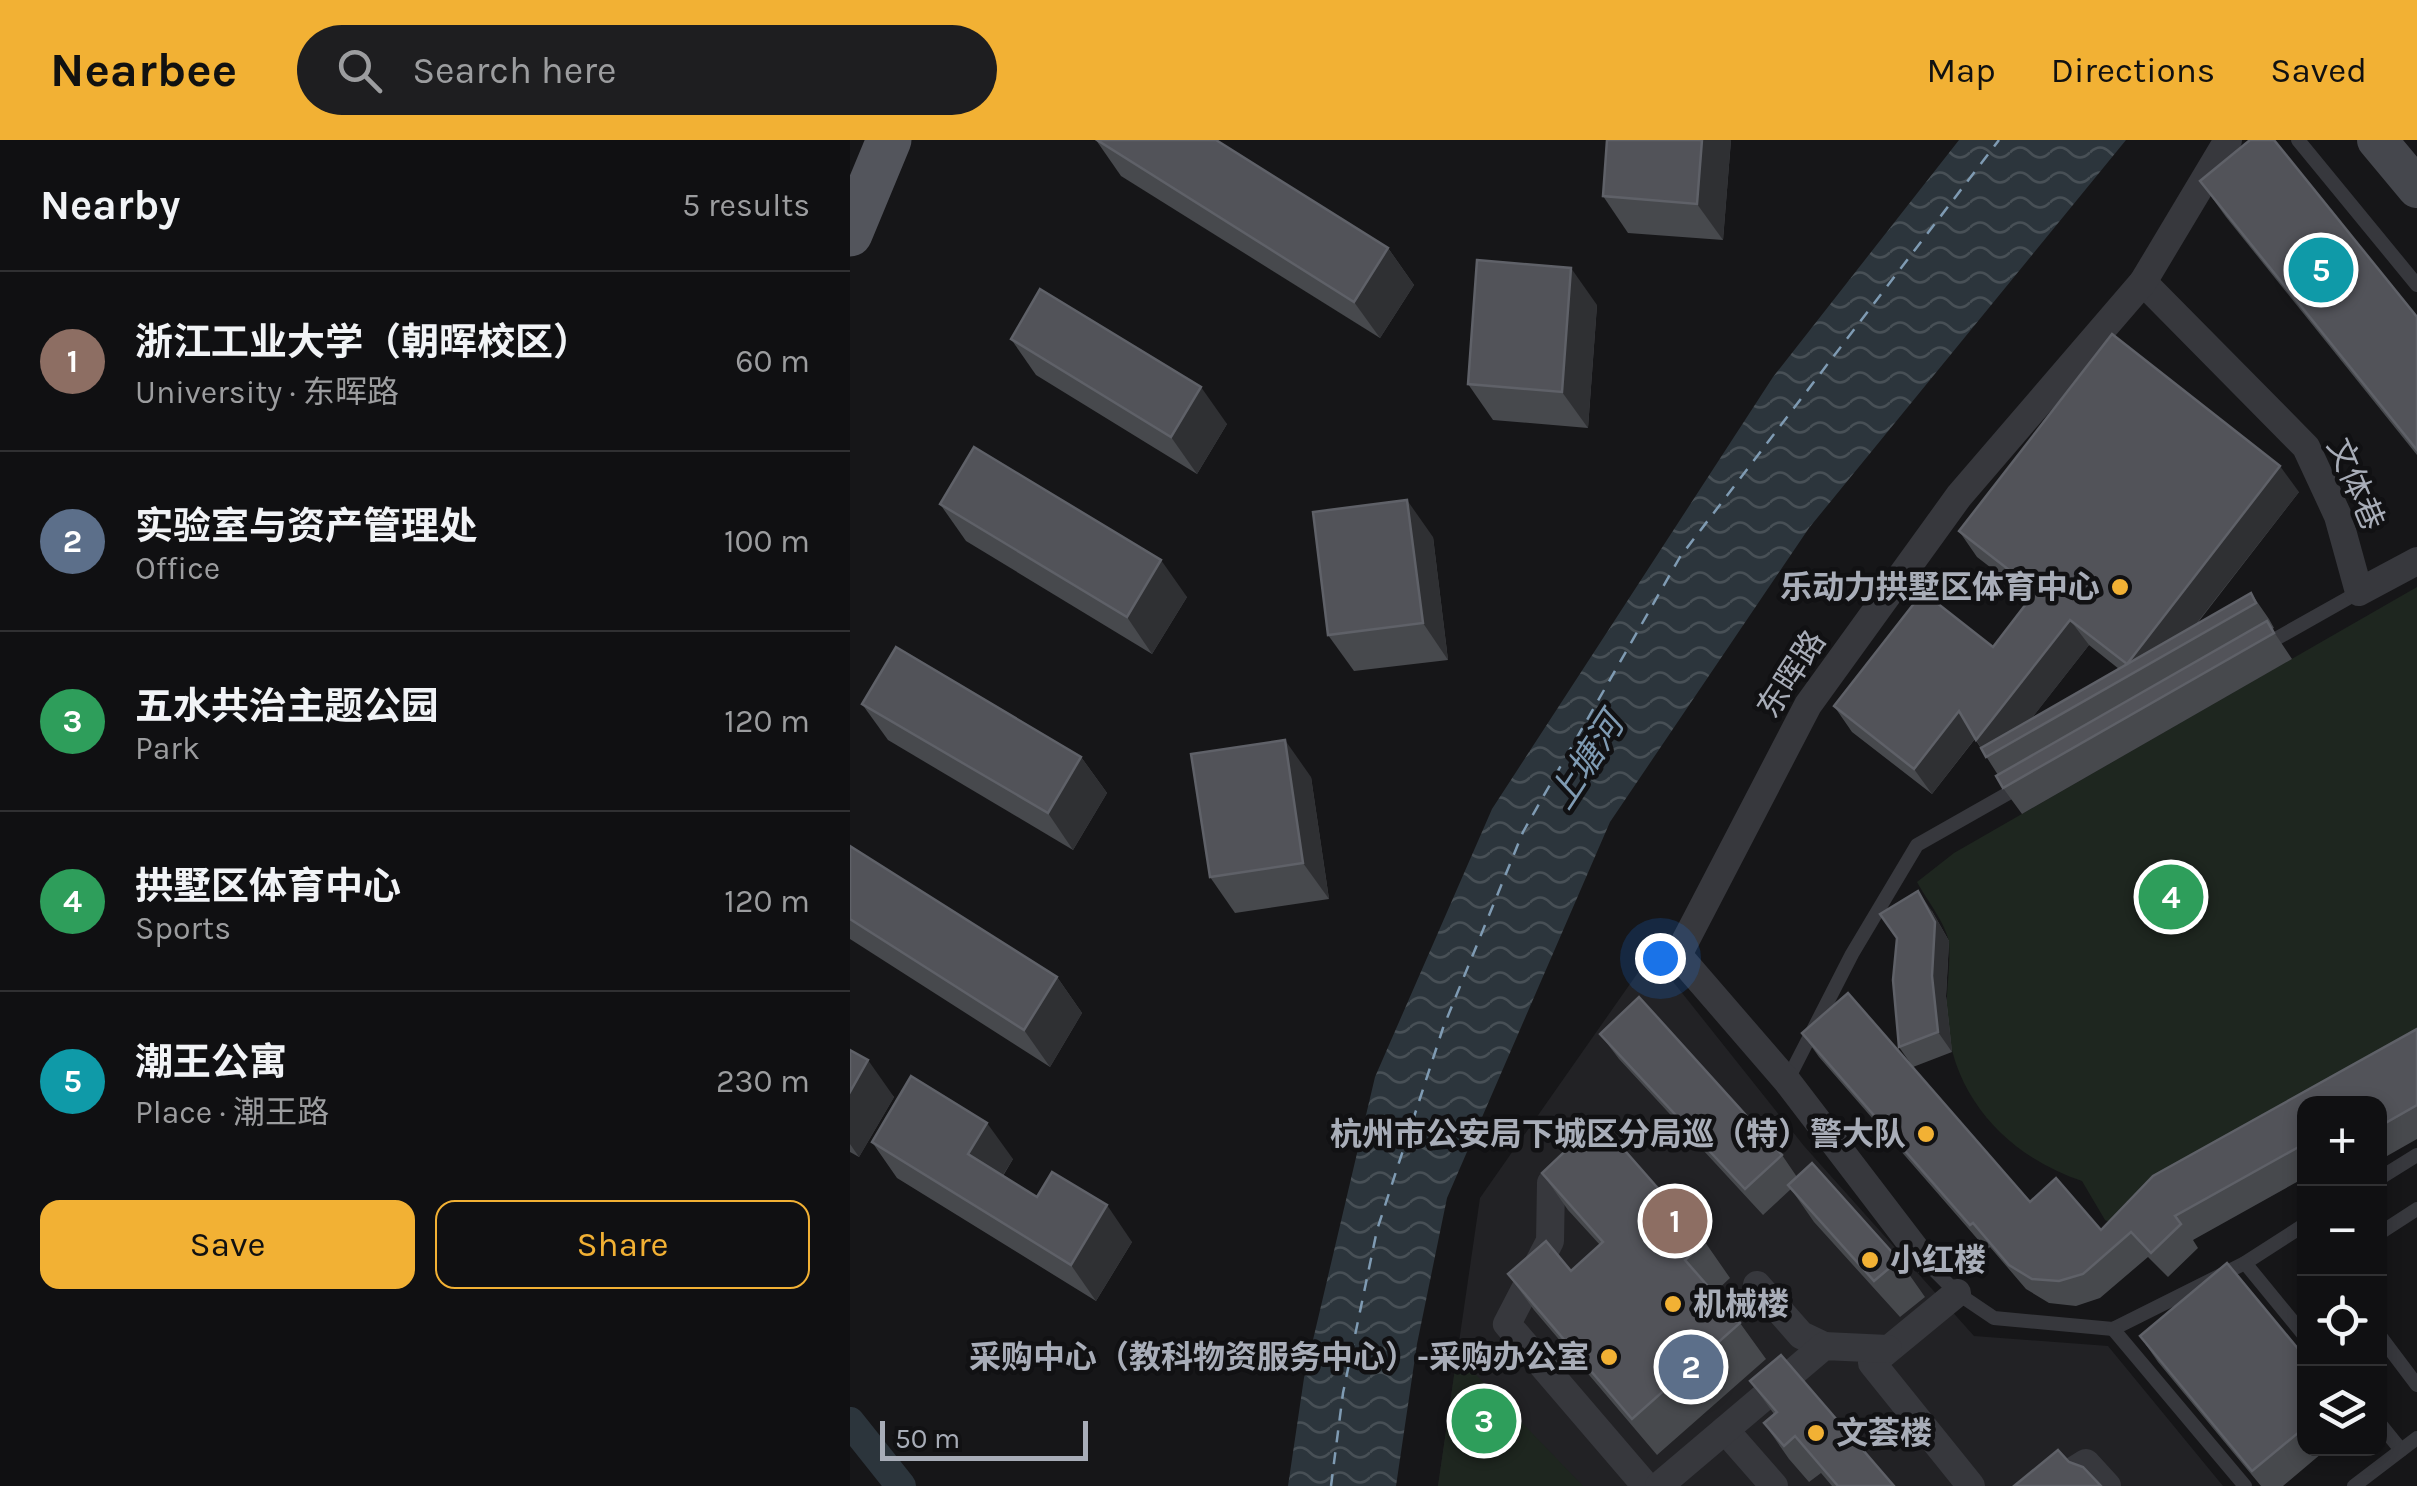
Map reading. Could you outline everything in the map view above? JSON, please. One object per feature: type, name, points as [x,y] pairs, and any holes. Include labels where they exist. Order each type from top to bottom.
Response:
[{"type":"main road","points":[[850,234],[889,140]]},
{"type":"main road","points":[[2377,140],[2417,188]]},
{"type":"street","name":"东晖路","points":[[1923,1259],[1788,1081],[1678,955],[1808,705],[1959,496],[2142,282],[2228,140]]},
{"type":"street","name":"文体巷","points":[[2142,282],[2306,447],[2338,516],[2359,592],[2417,561]]},
{"type":"street","points":[[1602,1140],[1551,1182],[1550,1241],[1507,1324],[1665,1483],[1824,1346]]},
{"type":"street","points":[[1757,1285],[1801,1335],[1824,1346],[1888,1349]]},
{"type":"street","points":[[1957,1293],[1872,1363],[1971,1486]]},
{"type":"street","points":[[1725,1430],[1774,1486]]},
{"type":"street","points":[[2048,1486],[2086,1462],[2106,1486]]},
{"type":"lane","points":[[2298,140],[2417,285]]},
{"type":"lane","points":[[2257,650],[2359,592]]},
{"type":"lane","points":[[1788,1081],[1852,954],[1918,845],[2036,777]]},
{"type":"lane","points":[[2387,1174],[2417,1155]]},
{"type":"lane","points":[[2387,1228],[2417,1209]]},
{"type":"lane","points":[[1923,1259],[1957,1293],[1994,1318],[2113,1329],[2244,1263],[2297,1230]]},
{"type":"lane","points":[[2244,1263],[2297,1326]]},
{"type":"lane","points":[[2113,1329],[2245,1486]]},
{"type":"lane","points":[[2387,1345],[2417,1385]]},
{"type":"lane","points":[[2387,1433],[2401,1450]]},
{"type":"lane","points":[[2354,1486],[2417,1438]]},
{"type":"shaded area","points":[[2417,587],[2417,1063],[2326,1096],[2297,1096],[2297,1109],[2121,1228],[2105,1220],[2082,1181],[2031,1157],[2009,1140],[1973,1099],[1960,1075],[1947,1020],[1947,936],[1917,882],[1954,853]]},
{"type":"shaded area","points":[[1651,954],[1804,1146],[1974,1336],[2108,1346],[2223,1486],[1438,1486],[1480,1198]]},
{"type":"shaded area","points":[[1457,1355],[1583,1486],[1438,1486]]},
{"type":"water","name":"上塘河","points":[[1959,140],[2126,140],[1809,528],[1610,822],[1447,1198],[1417,1344],[1396,1486],[1288,1486],[1304,1378],[1375,1077],[1492,809],[1773,377]]},
{"type":"building","points":[[1097,140],[1216,140],[1388,248],[1354,302]]},
{"type":"building","points":[[1607,140],[1702,140],[1697,204],[1603,196]]},
{"type":"building","points":[[2250,140],[2274,140],[2417,317],[2417,450],[2200,181]]},
{"type":"building","points":[[1477,260],[1571,268],[1562,392],[1468,384]]},
{"type":"building","points":[[1040,289],[1201,387],[1171,437],[1011,339]]},
{"type":"building","name":"乐动力拱墅区体育中心","points":[[2112,334],[2280,466],[2127,664],[2070,620],[1976,740],[1959,711],[1914,769],[1834,706],[1923,592],[1993,647],[2036,591],[1959,531]]},
{"type":"building","points":[[974,447],[1161,560],[1127,617],[940,504]]},
{"type":"building","points":[[1407,500],[1423,623],[1328,635],[1313,512]]},
{"type":"building","points":[[2251,593],[2256,603],[1986,757],[1981,748]]},
{"type":"building","points":[[2267,621],[2274,633],[2003,788],[1996,776]]},
{"type":"building","points":[[896,647],[1081,757],[1048,813],[862,704]]},
{"type":"building","points":[[1285,740],[1303,863],[1210,877],[1191,754]]},
{"type":"building","points":[[850,846],[1057,977],[1024,1030],[850,919]]},
{"type":"building","points":[[1918,891],[1935,922],[1932,976],[1938,1032],[1899,1047],[1893,980],[1897,938],[1880,914]]},
{"type":"building","points":[[1848,993],[2030,1202],[2056,1178],[2101,1230],[2153,1176],[2417,1029],[2417,1105],[2387,1122],[2387,1096],[2297,1096],[2297,1148],[2175,1216],[2181,1224],[2151,1253],[2131,1232],[2083,1274],[2059,1281],[2032,1279],[2009,1265],[1973,1223],[1970,1225],[1802,1033]]},
{"type":"building","points":[[1639,997],[1782,1155],[1745,1189],[1600,1034]]},
{"type":"building","points":[[850,1050],[868,1060],[850,1092]]},
{"type":"building","points":[[911,1076],[987,1123],[968,1154],[1037,1197],[1052,1172],[1107,1205],[1071,1265],[872,1142]]},
{"type":"building","name":"机械楼","points":[[1598,1120],[1705,1242],[1685,1260],[1740,1323],[1632,1419],[1508,1274],[1546,1241],[1571,1271],[1603,1242],[1542,1173]]},
{"type":"building","points":[[1812,1163],[1899,1260],[1874,1281],[1788,1185]]},
{"type":"building","points":[[2227,1263],[2297,1348],[2297,1434],[2252,1471],[2140,1336]]},
{"type":"building","points":[[1781,1355],[1894,1486],[1838,1486],[1795,1436],[1784,1446],[1764,1423],[1777,1412],[1750,1381]]},
{"type":"building","points":[[2058,1450],[2069,1462],[2083,1467],[2101,1486],[2014,1486]]},
{"type":"waterway","points":[[850,1422],[901,1486]]},
{"type":"ferry route","points":[[1331,1486],[1343,1393],[1377,1230],[1443,1028],[1523,832],[1680,557],[1999,140]]},
{"type":"place","name":"潮王公寓","points":[[2321,270]]},
{"type":"place","name":"乐动力拱墅区体育中心","points":[[2120,587]]},
{"type":"place","name":"拱墅区体育中心","points":[[2171,897]]},
{"type":"place","name":"杭州市公安局下城区分局巡（特）警大队","points":[[1926,1134]]},
{"type":"place","name":"浙江工业大学（朝晖校区）","points":[[1675,1221]]},
{"type":"place","name":"小红楼","points":[[1870,1260]]},
{"type":"place","name":"机械楼","points":[[1673,1304]]},
{"type":"place","name":"采购中心（教科物资服务中心）-采购办公室","points":[[1609,1357]]},
{"type":"place","name":"实验室与资产管理处","points":[[1691,1367]]},
{"type":"place","name":"五水共治主题公园","points":[[1484,1421]]},
{"type":"place","name":"文荟楼","points":[[1816,1433]]}]
